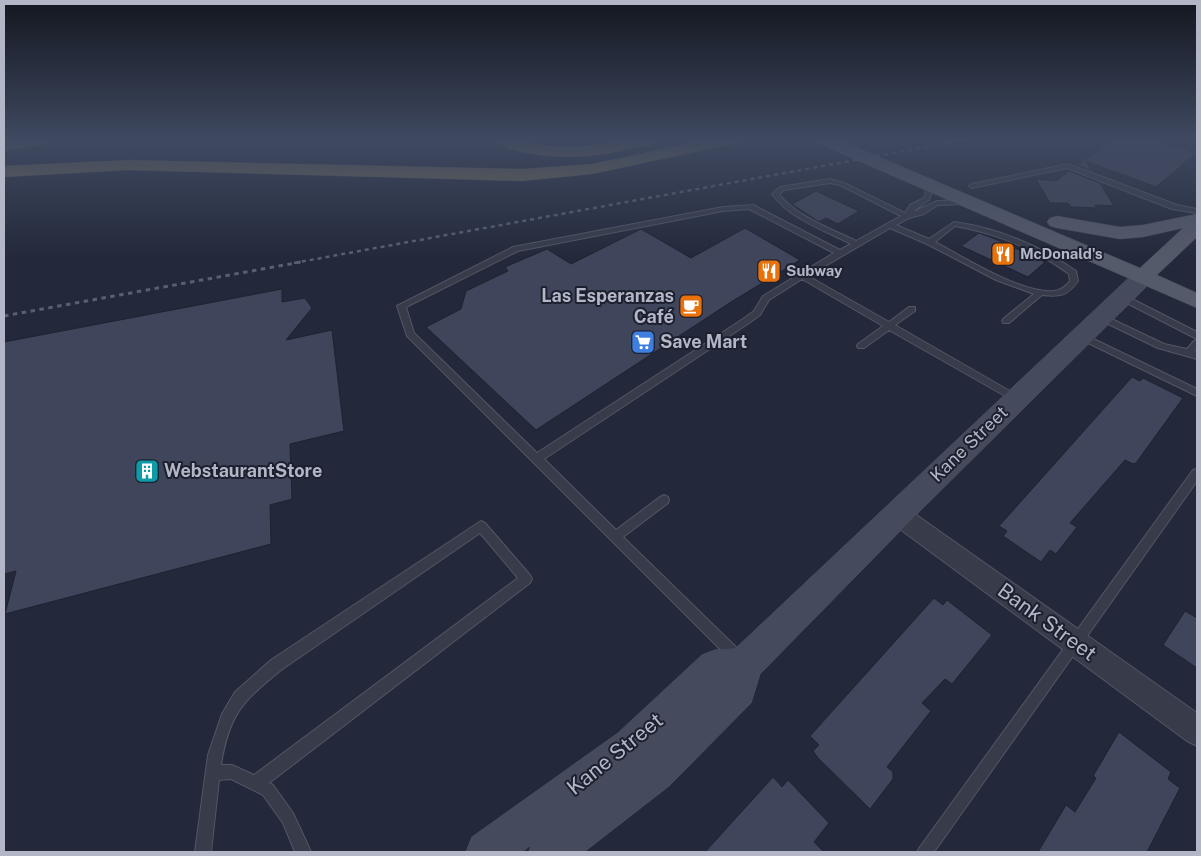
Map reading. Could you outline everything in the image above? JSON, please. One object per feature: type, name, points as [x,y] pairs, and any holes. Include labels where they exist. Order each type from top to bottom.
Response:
[{"type":"main road","points":[[916,179],[1057,222],[1095,230],[1120,233],[1143,232],[1170,224],[1196,224]]},
{"type":"main road","points":[[940,179],[970,194],[1150,271],[1197,282]]},
{"type":"main road","points":[[1057,222],[1150,271],[1197,301]]},
{"type":"main road","name":"Kane Street","points":[[550,852],[655,772],[738,690],[744,665],[897,514],[1150,271],[1196,224]]},
{"type":"main road","name":"Kane Street","points":[[487,852],[632,747],[715,668],[744,665]]},
{"type":"street","name":"Bank Street","points":[[897,514],[1197,731]]},
{"type":"lane","points":[[536,459],[746,321],[757,313],[766,298],[840,253],[906,216],[921,212],[937,203],[970,194],[1002,179]]},
{"type":"lane","points":[[1102,179],[1175,207],[1196,224]]},
{"type":"lane","points":[[857,244],[791,210],[778,200],[775,194],[782,188],[822,181],[842,184],[906,216]]},
{"type":"lane","points":[[906,216],[913,208],[927,199],[929,191],[923,182]]},
{"type":"lane","points":[[744,665],[410,334],[401,306],[516,249],[723,209],[750,207],[840,253]]},
{"type":"lane","points":[[890,225],[930,242],[1019,288],[1039,294],[1054,294],[1066,290],[1074,281],[1073,273],[1060,262],[984,229],[954,224],[930,242]]},
{"type":"lane","points":[[802,276],[1017,399]]},
{"type":"lane","points":[[1006,321],[1039,294]]},
{"type":"lane","points":[[1122,297],[1197,336]]},
{"type":"lane","points":[[861,346],[912,309]]},
{"type":"lane","points":[[1101,317],[1161,346],[1193,354],[1197,343]]},
{"type":"lane","points":[[1081,336],[1197,394]]},
{"type":"lane","points":[[925,852],[1197,473]]},
{"type":"lane","points":[[615,537],[664,500]]},
{"type":"lane","points":[[202,852],[215,756],[224,724],[236,702],[249,686],[276,665],[481,526],[526,579],[256,783]]},
{"type":"lane","points":[[213,773],[232,772],[268,790],[288,818],[303,852]]},
{"type":"building","points":[[1036,179],[1056,181],[1059,179],[1090,179],[1100,183],[1114,206],[1095,205],[1097,208],[1071,207],[1068,203],[1050,203]]},
{"type":"building","points":[[1134,179],[1165,179],[1156,187]]},
{"type":"building","points":[[816,191],[859,211],[838,224],[826,218],[819,222],[792,204]]},
{"type":"building","points":[[745,228],[800,260],[731,302],[536,430],[426,327],[461,309],[466,291],[508,271],[505,267],[547,249],[571,264],[641,229],[691,258]]},
{"type":"building","name":"McDonald's","points":[[979,233],[1045,262],[1028,277],[961,246]]},
{"type":"building","name":"WebstaurantStore","points":[[282,289],[282,302],[305,298],[312,308],[286,340],[332,330],[344,431],[290,444],[292,499],[270,505],[271,544],[5,614],[16,571],[4,574],[4,342]]},
{"type":"building","points":[[1132,377],[1140,381],[1143,378],[1183,398],[1136,463],[1133,464],[1125,460],[1070,523],[1077,527],[1056,554],[1050,550],[1041,562],[1003,536],[1007,531],[999,526]]},
{"type":"building","points":[[934,598],[943,605],[947,600],[992,635],[952,684],[945,679],[922,703],[931,711],[887,767],[893,772],[893,779],[870,809],[818,758],[813,751],[819,745],[810,736]]},
{"type":"building","points":[[1185,611],[1197,618],[1197,668],[1163,645]]},
{"type":"building","points":[[1119,732],[1171,772],[1168,779],[1180,788],[1147,852],[1038,852],[1066,805],[1075,812],[1096,778],[1093,776]]},
{"type":"building","points":[[773,777],[782,787],[788,780],[829,823],[814,842],[824,852],[705,852]]},
{"type":"railway","points":[[294,263],[752,179]]},
{"type":"railway","points":[[4,316],[301,262]]},
{"type":"place","name":"McDonald's","points":[[1003,254]]},
{"type":"place","name":"Subway","points":[[769,271]]},
{"type":"place","name":"Las Esperanzas Café","points":[[691,306]]},
{"type":"place","name":"Save Mart","points":[[643,342]]},
{"type":"place","name":"WebstaurantStore","points":[[147,471]]}]
